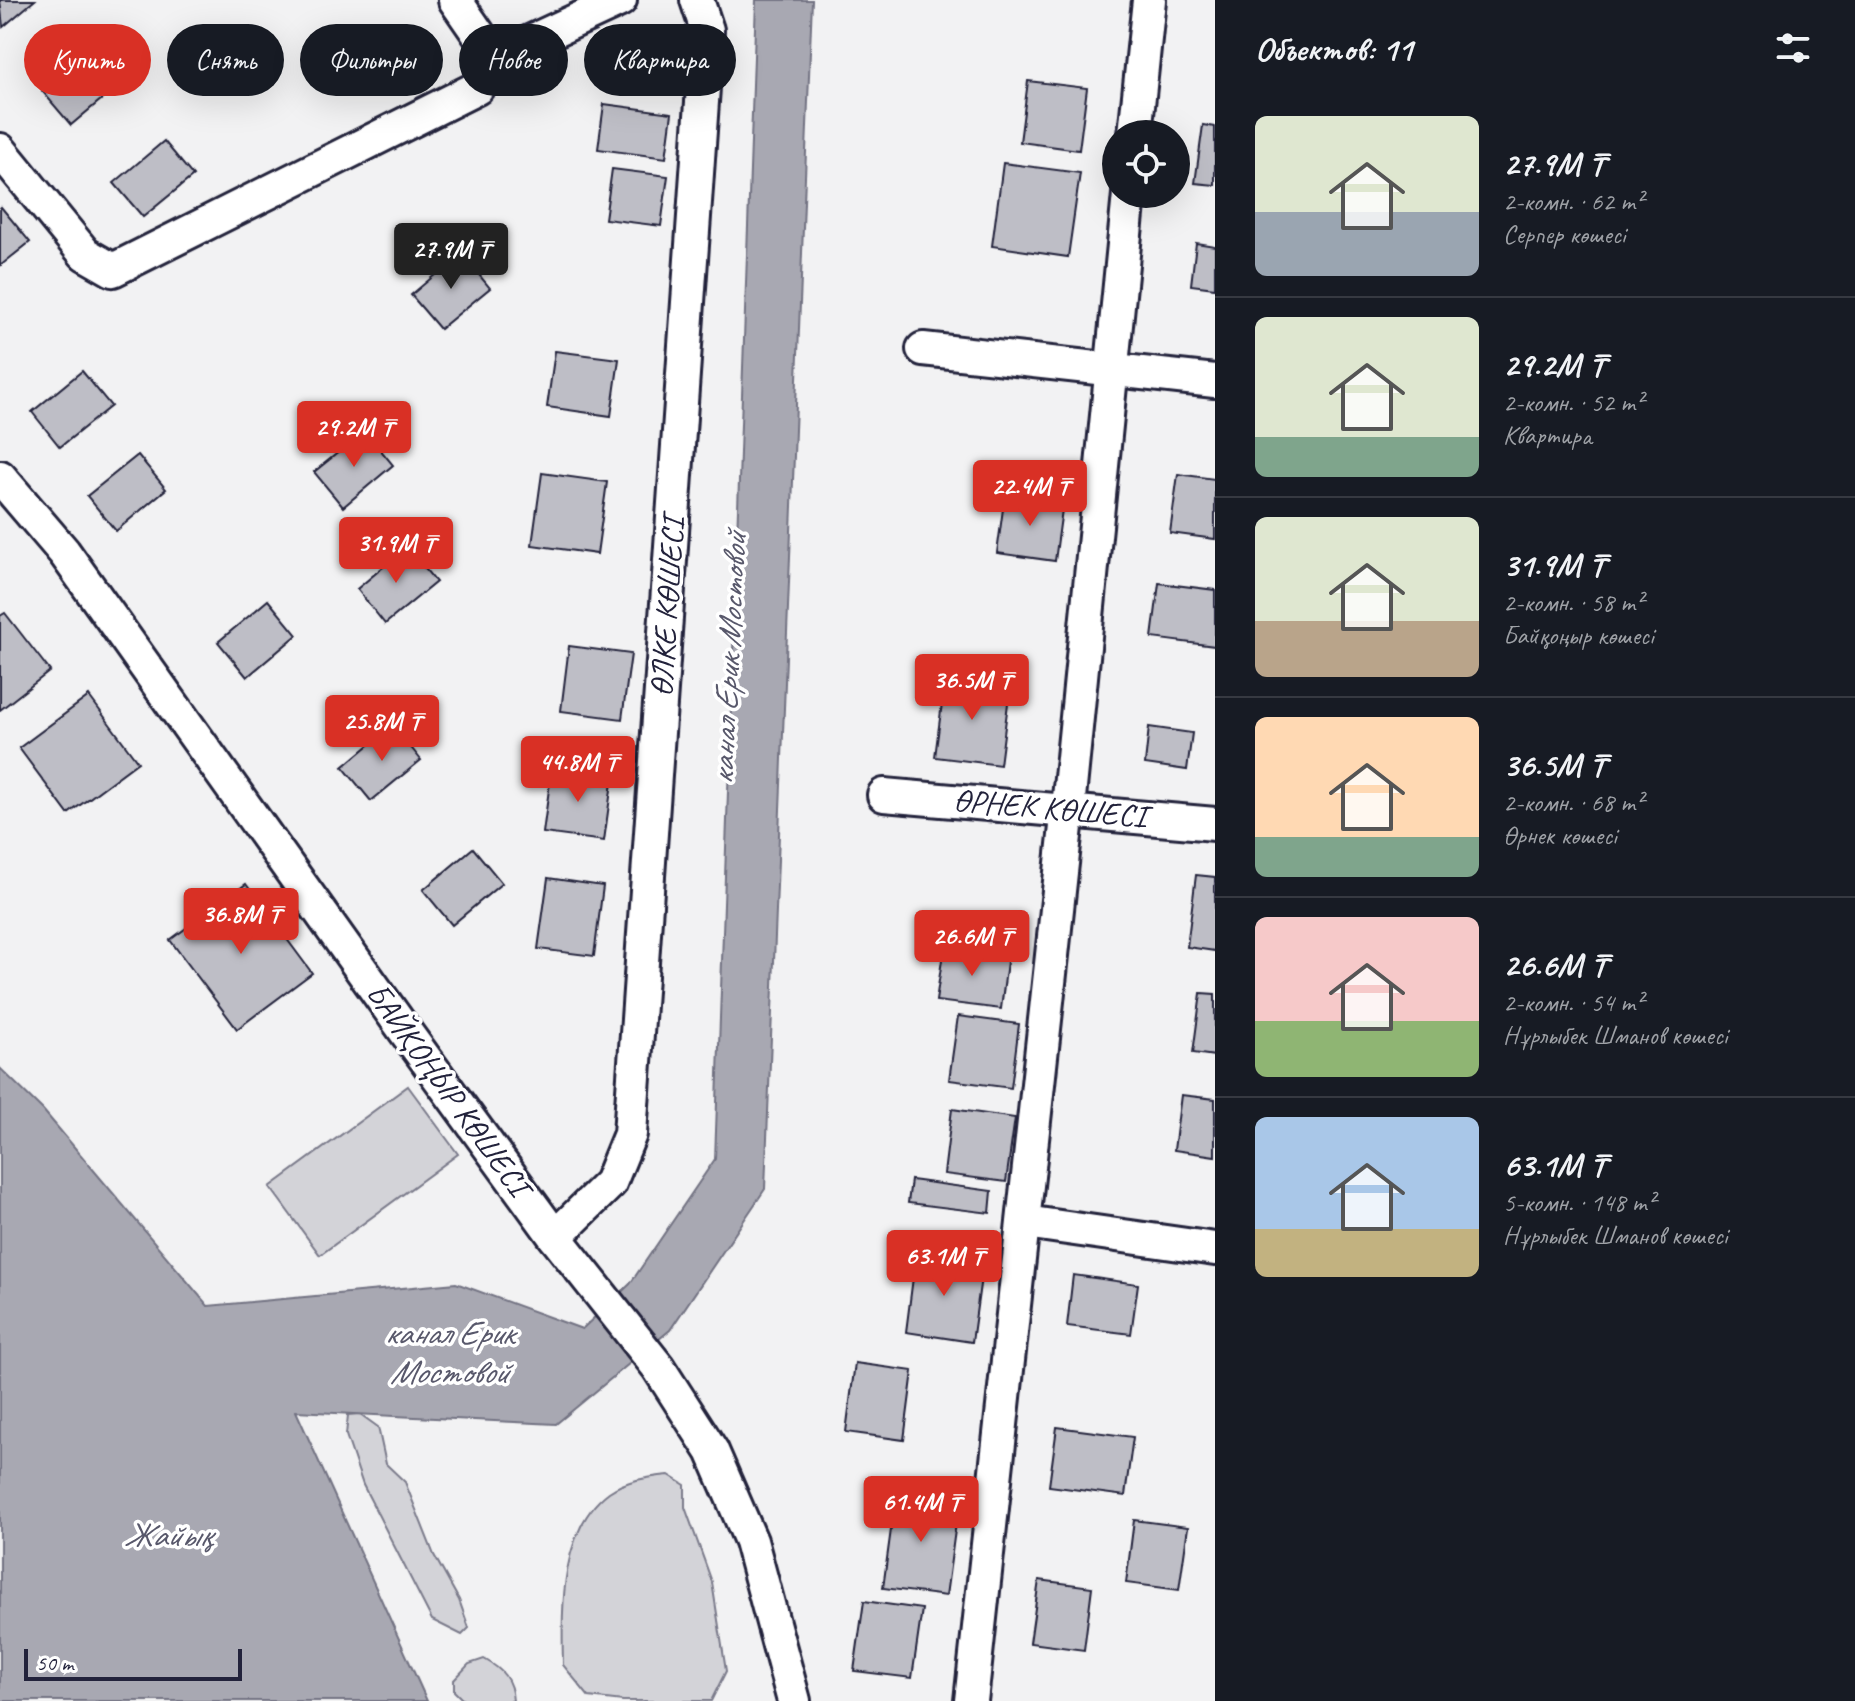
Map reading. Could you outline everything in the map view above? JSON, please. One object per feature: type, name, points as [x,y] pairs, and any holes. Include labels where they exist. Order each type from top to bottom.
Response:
[{"type":"street","points":[[455,0],[472,24]]},
{"type":"street","points":[[568,24],[620,0]]},
{"type":"street","name":"ӨЛКЕ КӨШЕСІ","points":[[555,1237],[610,1183],[630,1134],[707,30],[697,0]]},
{"type":"street","points":[[1136,120],[1149,0]]},
{"type":"street","points":[[0,150],[85,254],[113,270],[461,96]]},
{"type":"street","points":[[971,1701],[1025,1222],[1128,208]]},
{"type":"street","points":[[923,349],[1215,381]]},
{"type":"street","name":"БАЙҚОҢЫР КӨШЕСI","points":[[0,477],[64,552],[555,1237],[658,1367],[712,1451],[751,1541],[794,1701]]},
{"type":"street","name":"ӨРНЕК КӨШЕСІ","points":[[884,795],[1068,808],[1215,824]]},
{"type":"street","points":[[1025,1222],[1215,1249]]},
{"type":"shaded area","points":[[408,1086],[458,1154],[320,1255],[270,1187]]},
{"type":"shaded area","points":[[360,1414],[378,1427],[386,1464],[405,1482],[434,1555],[459,1600],[469,1628],[462,1635],[432,1620],[363,1485],[346,1435],[348,1415]]},
{"type":"shaded area","points":[[669,1475],[685,1485],[685,1507],[712,1582],[726,1671],[711,1701],[623,1701],[589,1697],[563,1665],[564,1596],[572,1548],[593,1508],[609,1492],[630,1482]]},
{"type":"shaded area","points":[[484,1659],[505,1676],[513,1701],[464,1701],[454,1691],[454,1680],[469,1664]]},
{"type":"water","points":[[756,0],[812,0],[765,1189],[670,1330],[556,1424],[296,1411],[427,1701],[0,1701],[0,1068],[43,1110],[208,1306],[456,1283],[582,1329],[630,1284],[715,1159]]},
{"type":"building","points":[[0,0],[35,0],[3,27]]},
{"type":"building","points":[[1028,81],[1087,88],[1079,150],[1020,142]]},
{"type":"building","points":[[46,96],[106,96],[71,125]]},
{"type":"building","points":[[604,104],[672,113],[666,158],[598,149]]},
{"type":"building","points":[[1203,125],[1215,127],[1215,185],[1195,183]]},
{"type":"building","points":[[164,141],[193,176],[143,217],[114,183]]},
{"type":"building","points":[[1003,163],[1080,173],[1068,257],[992,246]]},
{"type":"building","points":[[612,169],[668,176],[661,226],[605,219]]},
{"type":"building","points":[[0,208],[30,242],[0,266]]},
{"type":"building","points":[[1196,243],[1215,246],[1215,288],[1191,285]]},
{"type":"building","points":[[461,253],[490,288],[440,329],[411,295]]},
{"type":"building","points":[[555,351],[619,359],[611,416],[547,407]]},
{"type":"building","points":[[82,371],[111,406],[60,447],[32,412]]},
{"type":"building","points":[[365,431],[393,465],[343,507],[314,472]]},
{"type":"building","points":[[138,455],[166,489],[116,531],[87,496]]},
{"type":"building","points":[[542,473],[607,482],[597,554],[532,545]]},
{"type":"building","points":[[1178,474],[1215,479],[1215,539],[1170,533]]},
{"type":"building","points":[[1005,494],[1063,502],[1055,561],[997,553]]},
{"type":"building","points":[[407,547],[436,582],[385,624],[357,589]]},
{"type":"building","points":[[1159,583],[1215,590],[1215,646],[1152,638]]},
{"type":"building","points":[[268,600],[297,635],[247,677],[218,642]]},
{"type":"building","points":[[5,613],[50,671],[0,710],[0,616]]},
{"type":"building","points":[[569,646],[631,654],[622,719],[561,711]]},
{"type":"building","points":[[945,680],[1010,688],[1000,765],[935,757]]},
{"type":"building","points":[[89,696],[138,762],[68,814],[19,748]]},
{"type":"building","points":[[393,725],[421,760],[371,801],[343,767]]},
{"type":"building","points":[[1149,727],[1192,733],[1187,770],[1145,764]]},
{"type":"building","points":[[552,767],[613,775],[604,841],[543,833]]},
{"type":"building","points":[[473,848],[502,883],[452,925],[423,890]]},
{"type":"building","points":[[1196,875],[1215,877],[1215,951],[1187,947]]},
{"type":"building","points":[[548,878],[603,886],[594,956],[538,949]]},
{"type":"building","points":[[246,884],[312,973],[237,1029],[170,940]]},
{"type":"building","points":[[944,946],[1008,954],[1001,1009],[936,1001]]},
{"type":"building","points":[[1201,993],[1215,994],[1215,1056],[1193,1053]]},
{"type":"building","points":[[958,1016],[1019,1024],[1011,1088],[949,1080]]},
{"type":"building","points":[[1181,1095],[1215,1099],[1215,1156],[1174,1150]]},
{"type":"building","points":[[952,1109],[1015,1118],[1006,1182],[944,1174]]},
{"type":"building","points":[[911,1180],[992,1191],[990,1213],[908,1203]]},
{"type":"building","points":[[916,1254],[983,1263],[972,1342],[906,1332]]},
{"type":"building","points":[[1073,1275],[1138,1284],[1131,1334],[1067,1326]]},
{"type":"building","points":[[855,1363],[913,1371],[904,1440],[846,1432]]},
{"type":"building","points":[[1057,1427],[1133,1437],[1125,1496],[1049,1486]]},
{"type":"building","points":[[896,1493],[959,1501],[946,1596],[883,1588]]},
{"type":"building","points":[[1134,1520],[1188,1527],[1179,1590],[1126,1583]]},
{"type":"building","points":[[1039,1580],[1092,1587],[1084,1650],[1030,1643]]},
{"type":"building","points":[[864,1601],[922,1609],[912,1678],[854,1671]]},
{"type":"water label","name":"канал Ерик Мостовой","points":[[728,659]]},
{"type":"water label","name":"канал Ерик Мостовой","points":[[449,1352]]},
{"type":"water label","name":"Жайық","points":[[168,1534]]}]
